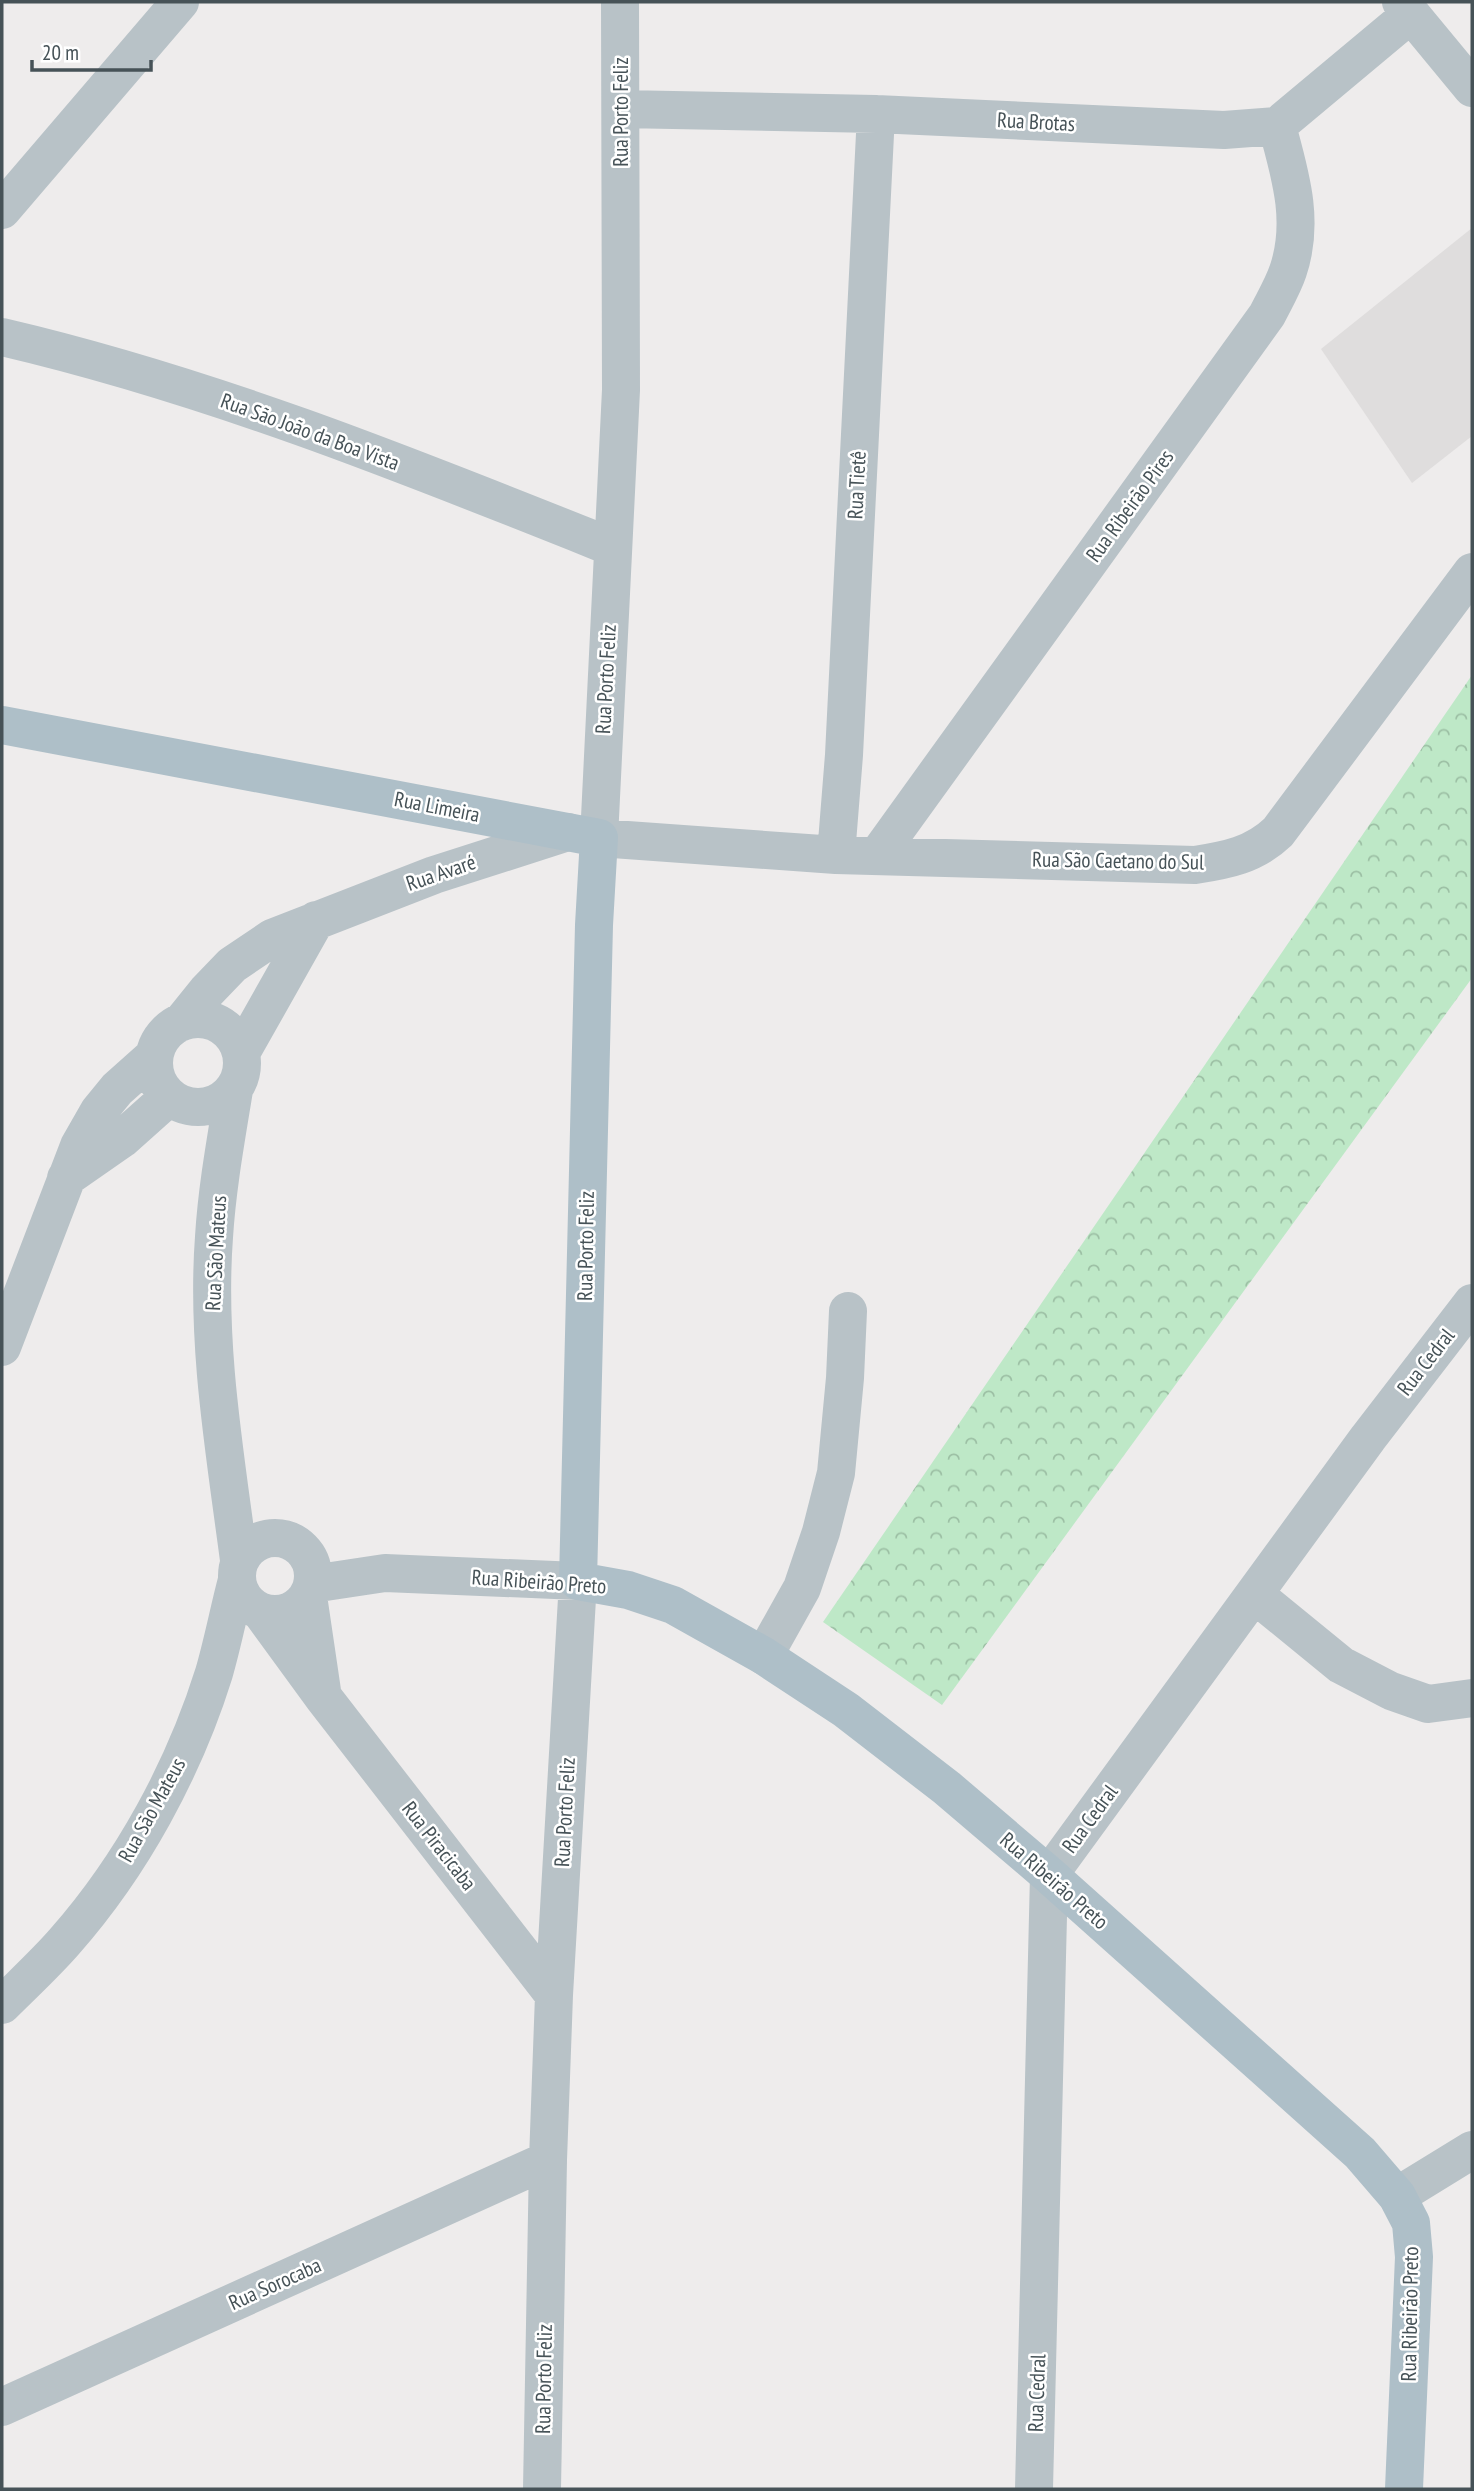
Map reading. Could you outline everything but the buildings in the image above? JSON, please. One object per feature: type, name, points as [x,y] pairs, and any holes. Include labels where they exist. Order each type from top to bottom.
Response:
[{"type":"main road","name":"Rua Limeira","points":[[2,725],[583,835]]},
{"type":"main road","name":"Rua Porto Feliz","points":[[578,1581],[594,925],[583,835]]},
{"type":"main road","name":"Rua Ribeirão Preto","points":[[578,1581],[628,1590],[673,1605],[764,1656],[846,1710],[937,1780],[1049,1875],[1360,2153],[1397,2196],[1411,2223],[1414,2258],[1404,2489]]},
{"type":"street","points":[[2,210],[180,2]]},
{"type":"street","name":"Rua Porto Feliz","points":[[583,835],[612,547],[621,390],[620,2]]},
{"type":"street","points":[[1277,126],[1406,8],[1472,88]]},
{"type":"street","name":"Rua Brotas","points":[[621,109],[876,114],[1224,130],[1277,126]]},
{"type":"street","name":"Rua Tietê","points":[[836,855],[844,755],[876,114]]},
{"type":"street","name":"Rua Ribeirão Pires","points":[[877,856],[1266,315],[1288,271],[1297,229],[1295,195],[1277,126]]},
{"type":"street","name":"Rua São João da Boa Vista","points":[[2,337],[75,354],[200,391],[612,547]]},
{"type":"street","name":"Rua São Caetano do Sul","points":[[877,856],[1195,865],[1228,860],[1249,853],[1278,832],[1472,572]]},
{"type":"street","name":"Rua Limeira","points":[[583,835],[877,856]]},
{"type":"street","name":"Rua Avaré","points":[[182,1023],[207,991],[247,953],[272,938],[434,875],[583,835]]},
{"type":"street","points":[[154,1056],[154,1071],[159,1085],[177,1101],[198,1107],[223,1100],[316,920]]},
{"type":"street","points":[[2,1347],[79,1146],[99,1111],[117,1089],[154,1056],[164,1036],[182,1023],[196,1019],[211,1021],[225,1028],[235,1039],[238,1071]]},
{"type":"street","name":"Rua São Mateus","points":[[2,2005],[66,1941],[112,1881],[153,1814],[190,1739],[214,1672],[238,1570],[218,1401],[212,1314],[214,1238],[221,1174],[238,1071]]},
{"type":"street","points":[[66,1178],[177,1101]]},
{"type":"street","name":"Rua São Mateus","points":[[177,1101],[221,1174]]},
{"type":"street","name":"Rua Cedral","points":[[1034,2489],[1049,1875],[1368,1438],[1472,1303]]},
{"type":"street","points":[[764,1656],[802,1588],[821,1532],[836,1473],[848,1311]]},
{"type":"street","name":"Rua São Mateus","points":[[225,1456],[301,1567]]},
{"type":"street","points":[[268,1538],[301,1567],[298,1606],[287,1612],[261,1612],[242,1596],[238,1570],[257,1542],[268,1538]]},
{"type":"street","name":"Rua Ribeirão Preto","points":[[301,1567],[578,1581]]},
{"type":"street","name":"Rua Piracicaba","points":[[301,1567],[323,1697]]},
{"type":"street","name":"Rua Porto Feliz","points":[[542,2489],[554,1995],[578,1581]]},
{"type":"street","points":[[1254,1594],[1341,1665],[1391,1691],[1428,1704],[1472,1698]]},
{"type":"street","name":"Rua Piracicaba","points":[[261,1612],[323,1697],[554,1995]]},
{"type":"street","points":[[1397,2196],[1472,2150]]},
{"type":"street","name":"Rua Sorocaba","points":[[2,2407],[548,2160]]},
{"type":"shaded area","points":[[1472,228],[1472,436],[1412,483],[1321,349]]},
{"type":"green space","points":[[1472,675],[1472,978],[942,1705],[823,1622]]}]
